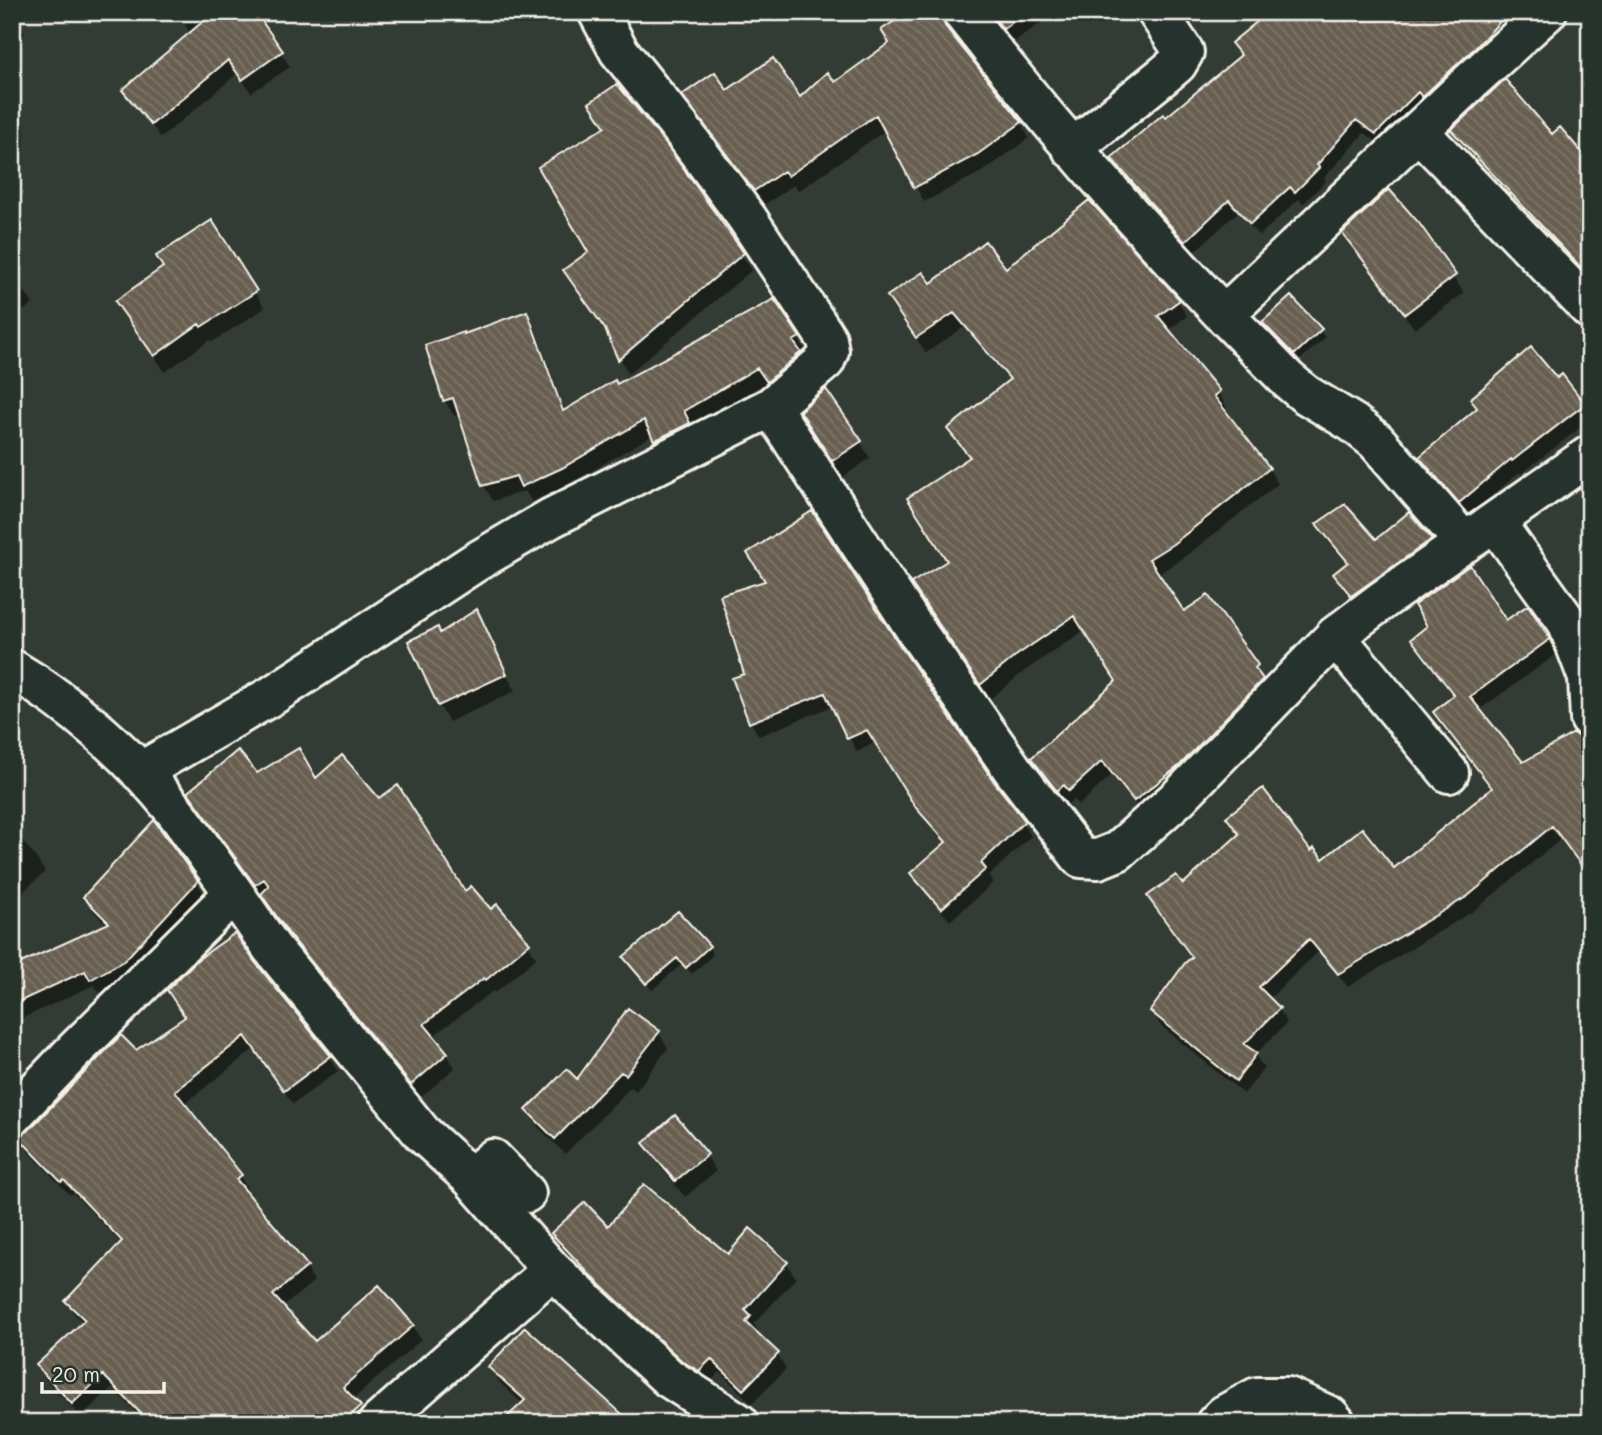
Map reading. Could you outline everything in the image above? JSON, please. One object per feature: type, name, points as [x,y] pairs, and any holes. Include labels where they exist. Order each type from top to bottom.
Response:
[{"type":"street","points":[[140,772],[273,695],[474,563],[551,518],[771,407],[825,361],[829,351],[827,339],[747,218],[619,51],[598,12]]},
{"type":"street","points":[[961,12],[1072,149],[1224,315],[1288,380],[1376,441],[1480,533],[1567,622],[1588,678],[1590,719]]},
{"type":"street","points":[[1072,149],[1177,64],[1184,52],[1157,12]]},
{"type":"street","points":[[1224,315],[1547,12]]},
{"type":"street","points":[[1419,132],[1590,309]]},
{"type":"street","points":[[771,407],[924,643],[1013,770],[1082,858],[1098,859],[1118,851],[1179,797],[1335,636],[1590,455]]},
{"type":"street","points":[[1335,636],[1449,773]]},
{"type":"street","points":[[12,669],[74,710],[140,772],[173,809],[271,947],[422,1133],[471,1178],[552,1270],[669,1378],[739,1423]]},
{"type":"street","points":[[12,1116],[234,893]]},
{"type":"street","points":[[471,1178],[493,1159],[526,1193]]},
{"type":"street","points":[[378,1423],[552,1270]]},
{"type":"street","points":[[1216,1423],[1224,1415],[1257,1397],[1288,1397],[1330,1416],[1336,1423]]},
{"type":"building","points":[[214,12],[263,12],[263,23],[283,51],[242,80],[228,60],[151,125],[122,90]]},
{"type":"building","points":[[908,12],[941,12],[945,26],[1022,122],[978,154],[914,188],[876,115],[788,176],[784,171],[754,191],[682,95],[715,72],[727,90],[773,58],[800,97],[827,72],[835,82],[889,43],[881,30]]},
{"type":"building","points":[[990,12],[1026,12],[1003,29]]},
{"type":"building","points":[[1269,12],[1509,12],[1422,97],[1418,92],[1376,134],[1356,120],[1317,165],[1320,167],[1295,192],[1290,187],[1250,224],[1229,200],[1185,242],[1111,158],[1163,114],[1166,117],[1241,55],[1231,43]]},
{"type":"building","points":[[1505,79],[1552,134],[1560,127],[1590,162],[1590,277],[1451,130]]},
{"type":"building","points":[[617,84],[662,139],[744,253],[618,360],[605,329],[563,270],[588,252],[538,167],[605,127],[589,103]]},
{"type":"building","points":[[1389,189],[1419,223],[1456,275],[1405,314],[1342,233]]},
{"type":"building","points":[[1089,200],[1180,300],[1158,316],[1220,391],[1214,396],[1270,468],[1173,544],[1149,559],[1184,611],[1208,595],[1258,665],[1255,668],[1263,679],[1179,766],[1134,801],[1102,761],[1069,791],[1064,785],[1057,791],[1031,758],[1116,681],[1074,616],[1017,655],[980,685],[911,583],[947,561],[907,498],[970,457],[947,429],[1010,379],[954,313],[916,338],[887,296],[923,272],[931,283],[985,241],[1006,268]]},
{"type":"building","points":[[212,220],[257,291],[201,327],[199,324],[154,356],[115,301],[163,267],[156,256]]},
{"type":"building","points":[[1291,296],[1322,329],[1294,355],[1262,322]]},
{"type":"building","points":[[774,299],[800,337],[793,341],[801,352],[767,382],[757,368],[684,411],[690,423],[654,441],[644,420],[562,468],[521,487],[516,476],[482,486],[453,398],[443,401],[425,345],[527,311],[563,411],[615,380],[617,384]]},
{"type":"building","points":[[1531,347],[1557,378],[1562,374],[1585,404],[1512,461],[1511,459],[1459,503],[1419,457],[1477,408],[1470,399]]},
{"type":"building","points":[[826,389],[862,441],[832,461],[800,411]]},
{"type":"building","points":[[1345,504],[1376,539],[1409,512],[1432,539],[1351,596],[1333,574],[1348,562],[1316,524]]},
{"type":"building","points":[[812,511],[899,644],[995,783],[1025,821],[981,863],[986,869],[941,909],[910,873],[946,842],[916,808],[867,730],[847,739],[825,693],[749,723],[732,678],[744,674],[720,595],[765,581],[747,553]]},
{"type":"building","points":[[1470,565],[1506,620],[1528,605],[1550,639],[1470,697],[1523,762],[1574,733],[1581,739],[1590,741],[1590,877],[1552,826],[1468,896],[1338,974],[1309,939],[1259,987],[1280,1008],[1244,1044],[1257,1053],[1236,1081],[1150,1011],[1192,957],[1147,896],[1176,875],[1183,884],[1239,834],[1226,817],[1263,788],[1311,851],[1314,848],[1323,859],[1362,828],[1394,868],[1492,788],[1433,712],[1454,695],[1411,639],[1427,626],[1414,605]]},
{"type":"building","points":[[477,609],[507,674],[438,706],[408,641],[438,627],[440,633]]},
{"type":"building","points":[[299,748],[316,778],[342,755],[379,798],[398,785],[465,891],[471,886],[491,909],[497,904],[530,943],[486,980],[484,978],[424,1024],[448,1053],[411,1085],[289,934],[261,894],[269,886],[264,879],[255,885],[188,792],[238,750],[257,773]]},
{"type":"building","points":[[154,820],[198,881],[125,960],[90,980],[85,971],[12,1005],[12,967],[109,923],[83,897]]},
{"type":"building","points":[[678,911],[710,946],[686,968],[677,958],[646,984],[623,957]]},
{"type":"building","points":[[235,933],[254,961],[331,1056],[284,1091],[245,1036],[175,1091],[242,1175],[236,1179],[308,1266],[273,1295],[315,1341],[379,1285],[414,1325],[343,1387],[361,1406],[342,1423],[150,1423],[103,1375],[72,1404],[36,1365],[85,1320],[65,1301],[122,1241],[64,1180],[61,1182],[18,1137],[28,1131],[121,1035],[136,1050],[185,1017],[167,990],[197,960]]},
{"type":"building","points":[[628,1008],[660,1031],[626,1075],[621,1072],[555,1139],[526,1110],[567,1069],[577,1079]]},
{"type":"building","points":[[675,1115],[708,1154],[675,1181],[643,1143]]},
{"type":"building","points":[[644,1184],[728,1254],[750,1228],[788,1262],[745,1310],[751,1316],[746,1322],[779,1353],[743,1390],[711,1359],[699,1371],[682,1361],[589,1274],[551,1233],[585,1202],[608,1226]]},
{"type":"building","points":[[525,1327],[632,1423],[501,1423],[525,1400],[488,1367]]}]
